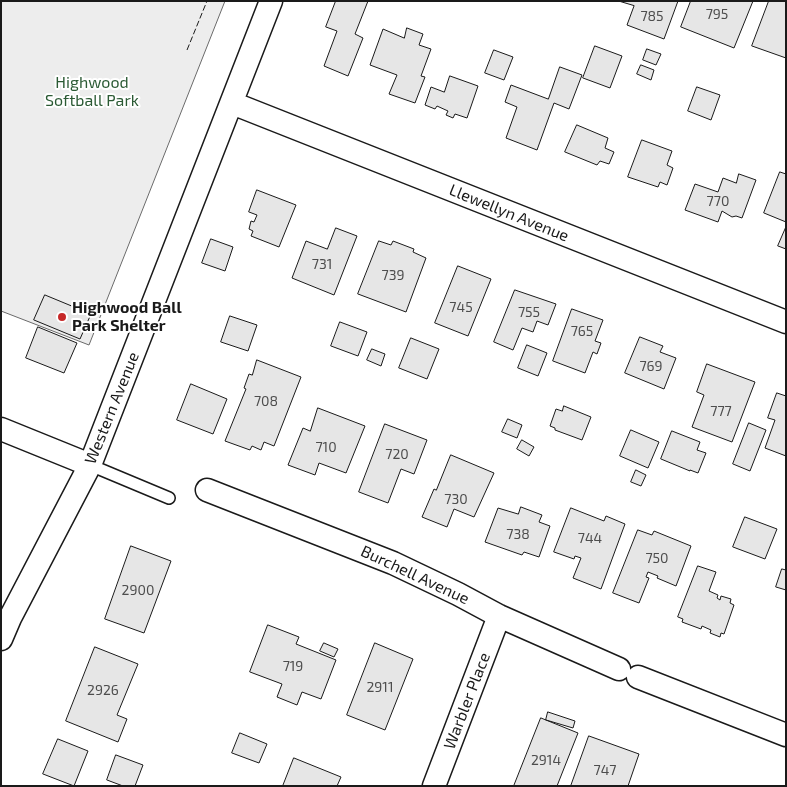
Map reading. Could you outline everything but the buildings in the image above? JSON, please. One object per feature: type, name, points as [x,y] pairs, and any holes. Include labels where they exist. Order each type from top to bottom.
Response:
[{"type":"street","name":"Western Avenue","points":[[1,639],[10,618],[90,465],[271,1]]},
{"type":"street","name":"Llewellyn Avenue","points":[[232,103],[786,322]]},
{"type":"street","points":[[1,429],[90,465]]},
{"type":"street","name":"Burchell Avenue","points":[[207,490],[393,563],[499,616],[629,673],[786,735]]},
{"type":"street","name":"Warbler Place","points":[[434,786],[499,616]]},
{"type":"lane","points":[[90,465],[168,498]]},
{"type":"shaded area","name":"Highwood Softball Park","points":[[1,1],[225,1],[89,345],[1,311]]},
{"type":"fence","points":[[187,50],[207,1]]},
{"type":"place","name":"Highwood Ball Park Shelter","points":[[62,317]]}]
